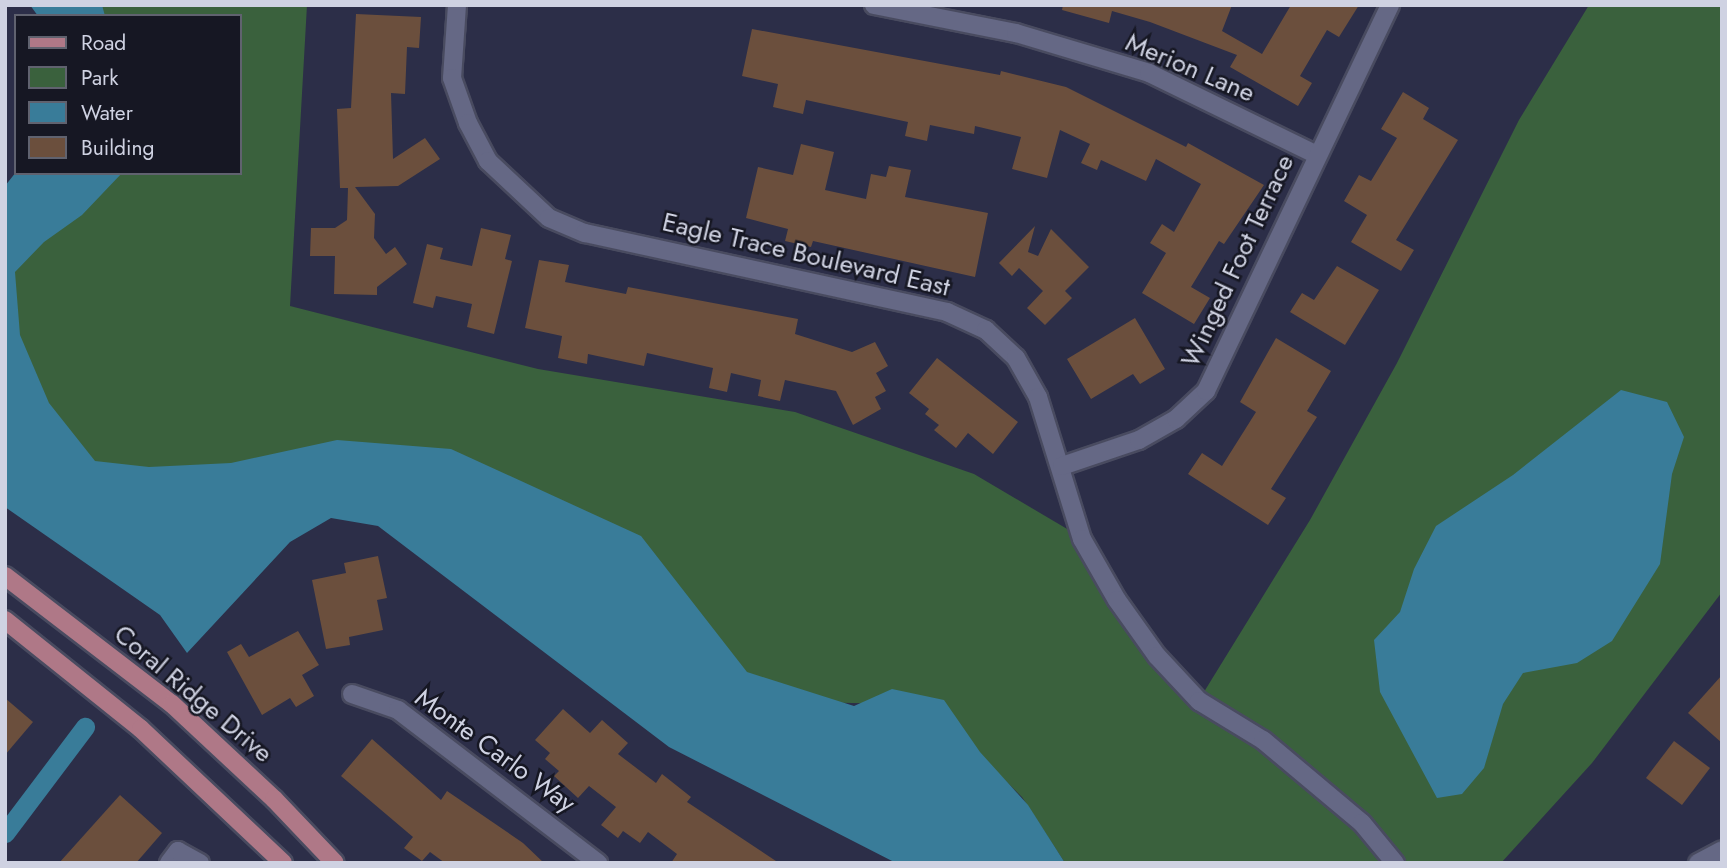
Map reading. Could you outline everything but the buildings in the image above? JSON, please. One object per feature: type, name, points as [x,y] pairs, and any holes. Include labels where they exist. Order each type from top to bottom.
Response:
[{"type":"main road","name":"Coral Ridge Drive","points":[[5,576],[172,704],[274,799],[335,863]]},
{"type":"main road","points":[[5,620],[141,729],[283,863]]},
{"type":"street","name":"Eagle Trace Boulevard East","points":[[457,5],[452,78],[468,123],[488,161],[549,218],[585,233],[947,312],[986,330],[1016,358],[1038,397],[1062,466],[1082,539],[1117,600],[1157,656],[1199,701],[1263,740],[1362,823],[1395,863]]},
{"type":"street","name":"Merion Lane","points":[[874,5],[1016,33],[1149,73],[1317,155]]},
{"type":"street","name":"Winged Foot Terrace","points":[[1062,466],[1139,440],[1177,419],[1206,391],[1390,5]]},
{"type":"street","name":"Monte Carlo Way","points":[[352,694],[398,710],[598,863]]},
{"type":"street","points":[[1698,863],[1722,850]]},
{"type":"street","points":[[169,863],[178,851],[200,863]]},
{"type":"green space","points":[[88,5],[307,5],[290,306],[538,369],[795,412],[974,474],[1074,533],[1199,700],[1310,520],[1397,363],[1519,120],[1589,5],[1722,5],[1722,592],[1592,763],[1501,863],[1404,863],[1393,857],[1386,863],[1065,863],[1022,797],[973,749],[943,705],[716,700],[318,457],[66,524],[5,276],[45,175],[242,175],[242,14],[89,14]]},
{"type":"water","points":[[30,5],[102,5],[104,14],[37,14]]},
{"type":"water","points":[[14,175],[120,175],[82,215],[44,242],[15,272],[20,335],[49,403],[95,461],[149,467],[231,463],[337,440],[451,449],[641,536],[747,672],[854,706],[892,689],[944,700],[980,752],[1028,805],[1065,863],[896,863],[669,747],[378,526],[331,518],[290,542],[187,653],[160,615],[5,507],[5,186]]},
{"type":"water","points":[[1621,390],[1667,402],[1684,437],[1672,474],[1660,564],[1612,641],[1577,663],[1523,673],[1503,704],[1484,768],[1462,794],[1437,798],[1380,692],[1374,640],[1400,612],[1414,569],[1436,526],[1513,475]]},
{"type":"waterway","points":[[5,833],[85,727]]}]
